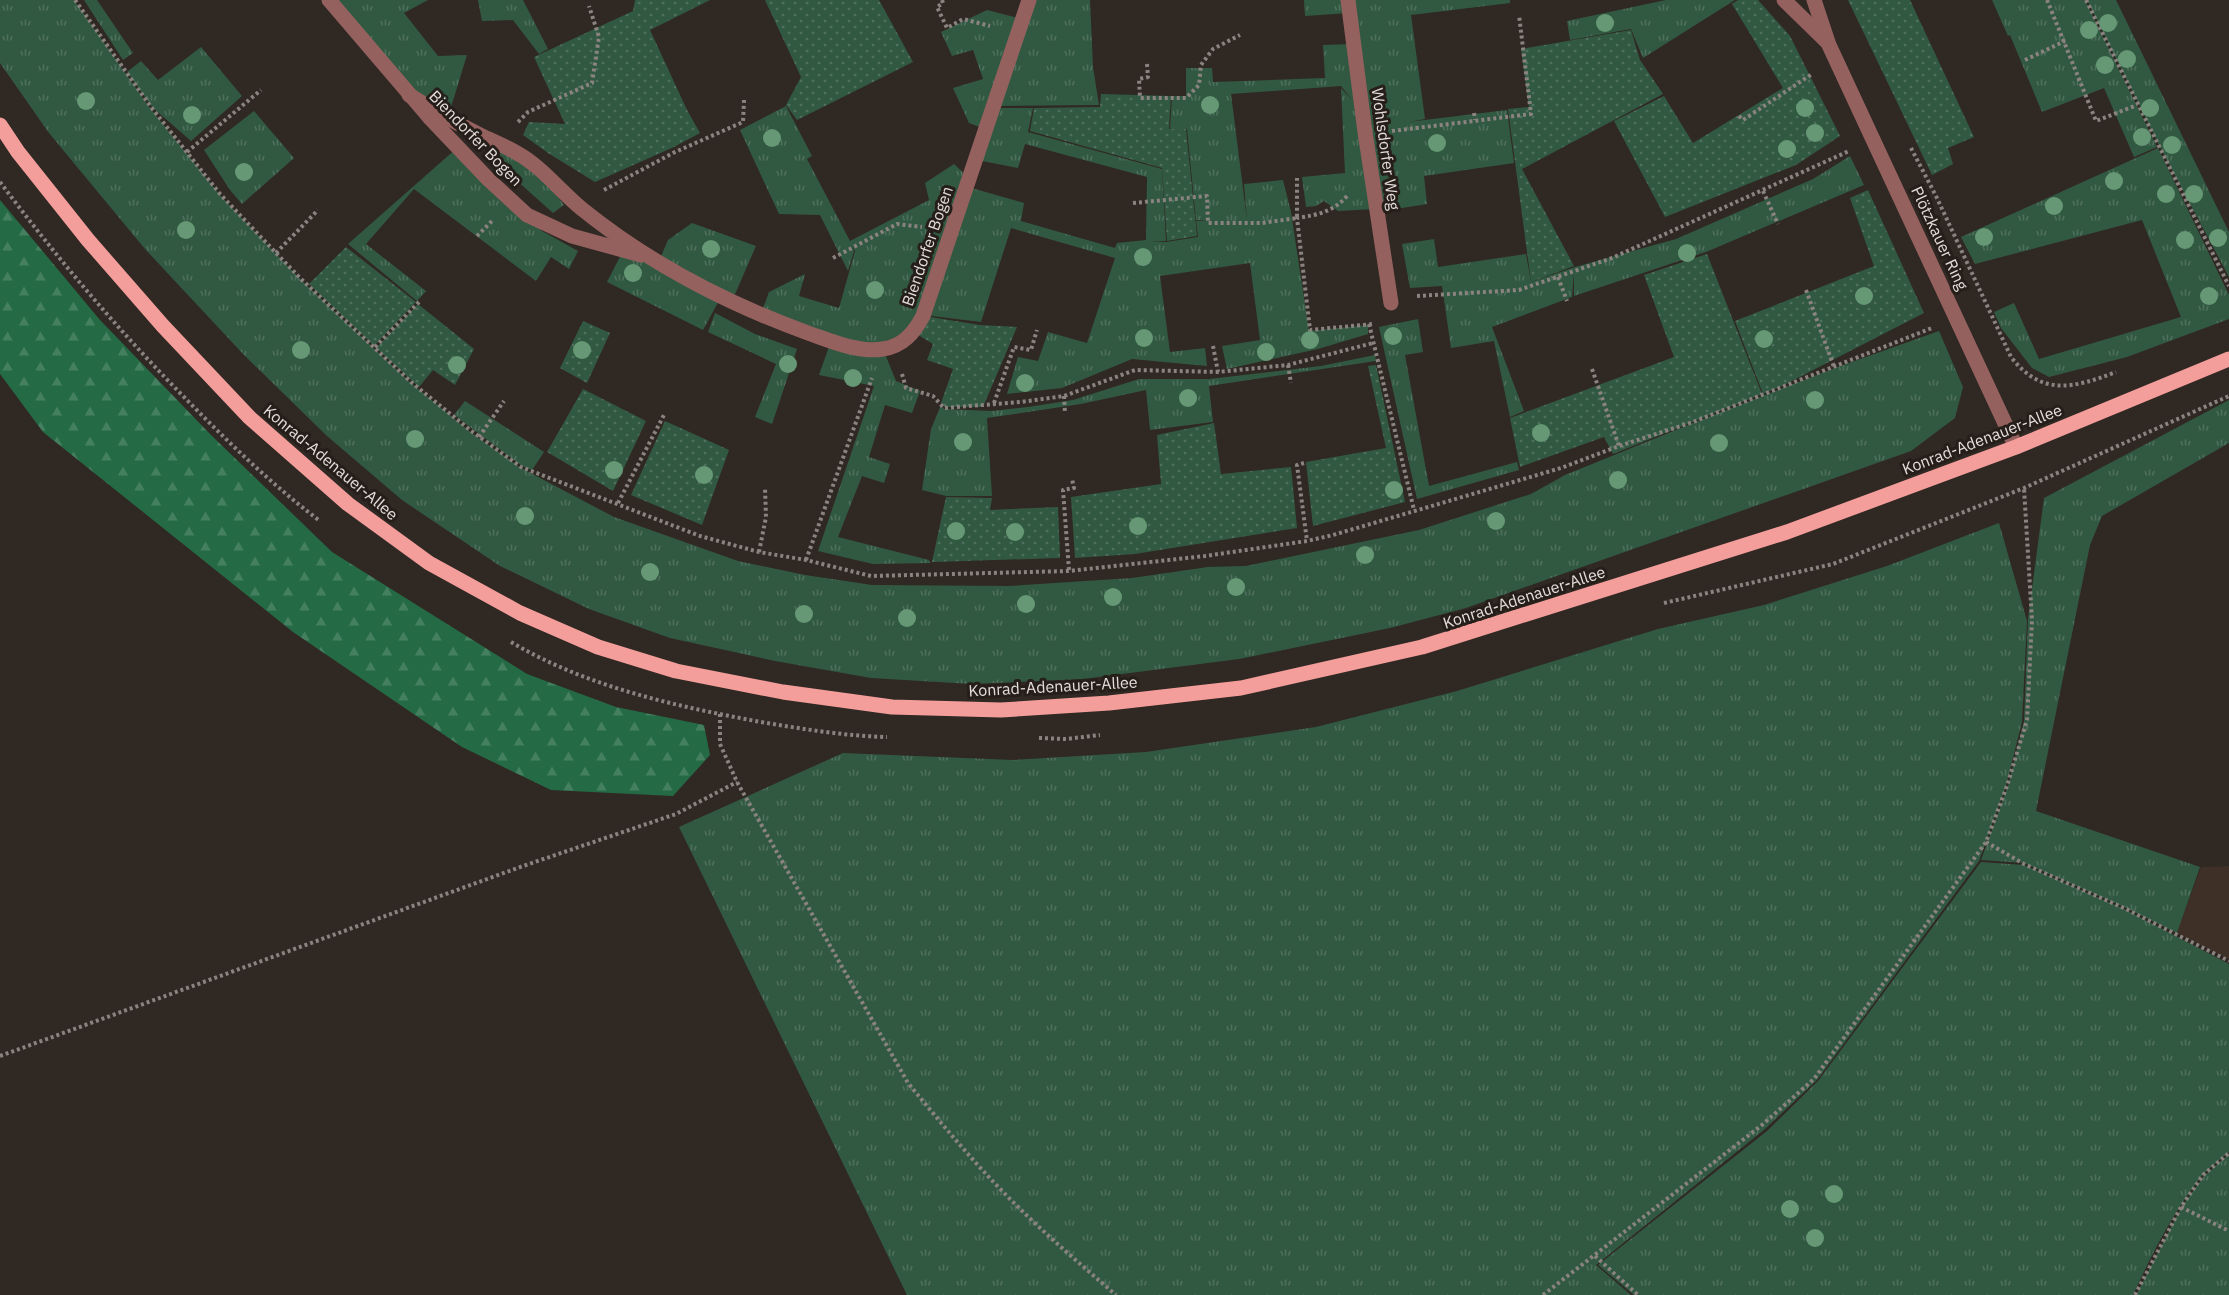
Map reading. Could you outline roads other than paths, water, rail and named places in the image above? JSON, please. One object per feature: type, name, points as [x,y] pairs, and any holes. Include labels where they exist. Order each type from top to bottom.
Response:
[{"type":"main road","name":"Konrad-Adenauer-Allee","points":[[0,125],[18,152],[88,240],[163,326],[249,417],[348,504],[429,563],[520,613],[598,647],[676,671],[783,692],[892,707],[1001,710],[1109,703],[1241,688],[1422,648],[1787,532],[2016,447],[2229,359]]},
{"type":"street","name":"Biendorfer Bogen","points":[[328,0],[409,95],[488,179],[527,215],[572,236],[651,258]]},
{"type":"street","name":"Biendorfer Bogen","points":[[409,95],[518,153],[582,209],[651,258],[731,302],[779,322],[863,350],[884,349],[902,343],[914,332],[923,316],[1029,0]]},
{"type":"street","name":"Wohlsdorfer Weg","points":[[1348,0],[1391,303]]},
{"type":"street","name":"Plötzkauer Ring","points":[[1784,0],[1829,45]]},
{"type":"street","name":"Plötzkauer Ring","points":[[1814,0],[1829,45],[1958,318],[2016,447]]}]
